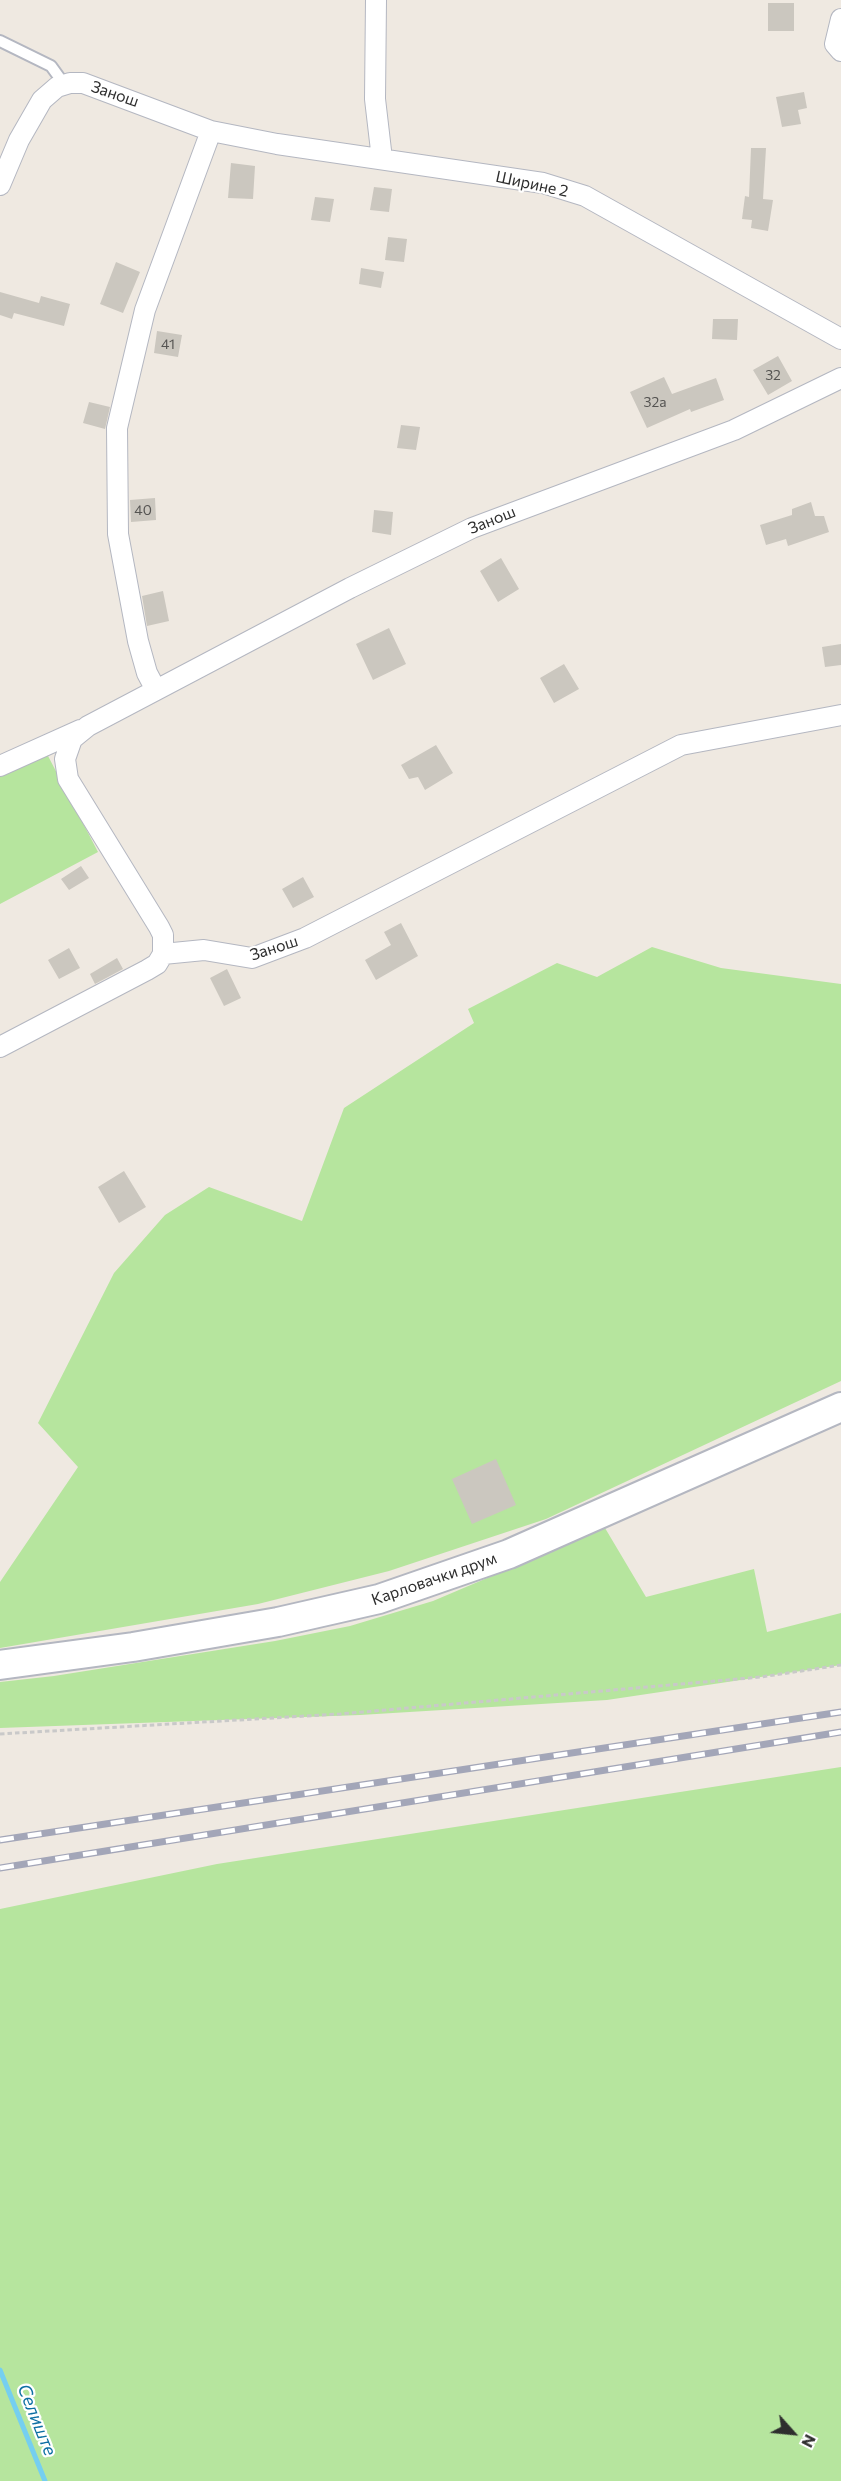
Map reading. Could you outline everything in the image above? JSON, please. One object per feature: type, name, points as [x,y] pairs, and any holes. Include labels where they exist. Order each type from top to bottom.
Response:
[{"type":"main road","name":"Карловачки друм","points":[[0,1665],[75,1656],[278,1622],[379,1599],[509,1554],[841,1407]]},
{"type":"street","points":[[376,0],[375,99],[382,159]]},
{"type":"street","points":[[841,19],[835,44],[841,51]]},
{"type":"street","name":"Занош","points":[[64,84],[77,82],[90,85],[211,131],[277,144],[382,159]]},
{"type":"street","points":[[0,185],[19,140],[42,100],[52,90],[64,84]]},
{"type":"street","points":[[156,690],[147,673],[138,641],[118,534],[117,428],[145,310],[211,131]]},
{"type":"street","name":"Ширине 2","points":[[382,159],[543,183],[585,196],[841,339]]},
{"type":"street","name":"Занош","points":[[0,766],[88,726],[350,588],[472,528],[734,430],[841,378]]},
{"type":"street","name":"Занош","points":[[88,726],[72,740],[65,759],[68,779],[159,927],[163,936],[163,954],[204,950],[252,958],[305,938],[681,746],[841,715]]},
{"type":"street","points":[[0,1047],[147,970],[157,964],[163,954]]},
{"type":"lane","points":[[0,41],[51,66],[64,84]]},
{"type":"path","points":[[0,1734],[340,1714],[761,1677],[841,1665]]},
{"type":"green space","points":[[47,754],[98,852],[0,904],[0,774]]},
{"type":"green space","points":[[652,947],[721,968],[841,984],[841,1381],[546,1519],[389,1571],[258,1604],[0,1648],[0,1582],[78,1467],[38,1423],[114,1273],[165,1215],[209,1187],[302,1221],[344,1108],[474,1023],[468,1009],[557,963],[597,977]]},
{"type":"green space","points":[[605,1528],[646,1597],[754,1569],[767,1632],[841,1613],[841,1665],[607,1700],[360,1715],[0,1728],[0,1682],[54,1676],[275,1641],[350,1626],[433,1601]]},
{"type":"green space","points":[[841,1767],[841,2481],[0,2481],[0,1909],[217,1864]]},
{"type":"building","points":[[768,3],[794,3],[794,31],[768,31]]},
{"type":"building","points":[[804,92],[807,108],[798,110],[801,124],[782,127],[776,97]]},
{"type":"building","points":[[751,148],[766,148],[763,199],[773,200],[768,231],[751,228],[752,220],[742,219],[745,196],[749,197]]},
{"type":"building","points":[[231,163],[255,166],[253,199],[228,198]]},
{"type":"building","points":[[374,187],[392,189],[389,212],[370,210]]},
{"type":"building","points":[[315,197],[334,199],[330,222],[311,220]]},
{"type":"building","points":[[388,237],[407,239],[404,262],[385,260]]},
{"type":"building","points":[[116,262],[140,272],[123,313],[100,304]]},
{"type":"building","points":[[361,268],[384,272],[381,288],[359,284]]},
{"type":"building","points":[[0,292],[39,303],[41,296],[70,304],[64,326],[14,313],[12,319],[0,315]]},
{"type":"building","points":[[713,319],[738,319],[737,340],[712,339]]},
{"type":"building","points":[[157,331],[182,335],[178,357],[154,353]]},
{"type":"building","points":[[778,356],[792,381],[768,395],[753,370]]},
{"type":"building","points":[[664,377],[672,394],[716,378],[724,400],[691,412],[690,409],[647,428],[630,392]]},
{"type":"building","points":[[89,402],[110,407],[105,429],[83,423]]},
{"type":"building","points":[[401,425],[420,427],[416,450],[397,448]]},
{"type":"building","points":[[155,498],[156,520],[131,522],[130,500]]},
{"type":"building","points":[[811,502],[815,516],[824,516],[829,532],[788,546],[786,539],[766,545],[760,525],[792,515],[792,509]]},
{"type":"building","points":[[374,510],[393,512],[391,535],[372,532]]},
{"type":"building","points":[[501,558],[519,589],[498,602],[480,571]]},
{"type":"building","points":[[163,591],[169,621],[147,626],[142,596]]},
{"type":"building","points":[[389,628],[406,664],[373,680],[356,644]]},
{"type":"building","points":[[841,644],[841,665],[825,667],[822,647]]},
{"type":"building","points":[[564,664],[579,689],[554,703],[540,678]]},
{"type":"building","points":[[436,745],[453,773],[425,790],[418,777],[409,779],[401,765]]},
{"type":"building","points":[[81,866],[89,878],[69,890],[61,879]]},
{"type":"building","points":[[303,877],[314,897],[293,908],[282,889]]},
{"type":"building","points":[[401,923],[418,956],[376,980],[365,960],[391,945],[384,932]]},
{"type":"building","points":[[69,948],[80,968],[59,979],[48,960]]},
{"type":"building","points":[[117,958],[123,969],[95,984],[90,974]]},
{"type":"building","points":[[227,969],[241,998],[224,1006],[210,978]]},
{"type":"building","points":[[124,1171],[146,1207],[119,1223],[98,1187]]},
{"type":"building","points":[[496,1459],[516,1505],[472,1524],[452,1479]]},
{"type":"waterway","name":"Селиште","points":[[0,2370],[45,2481]]},
{"type":"railway","points":[[0,1840],[841,1712]]},
{"type":"railway","points":[[0,1868],[841,1732]]}]
